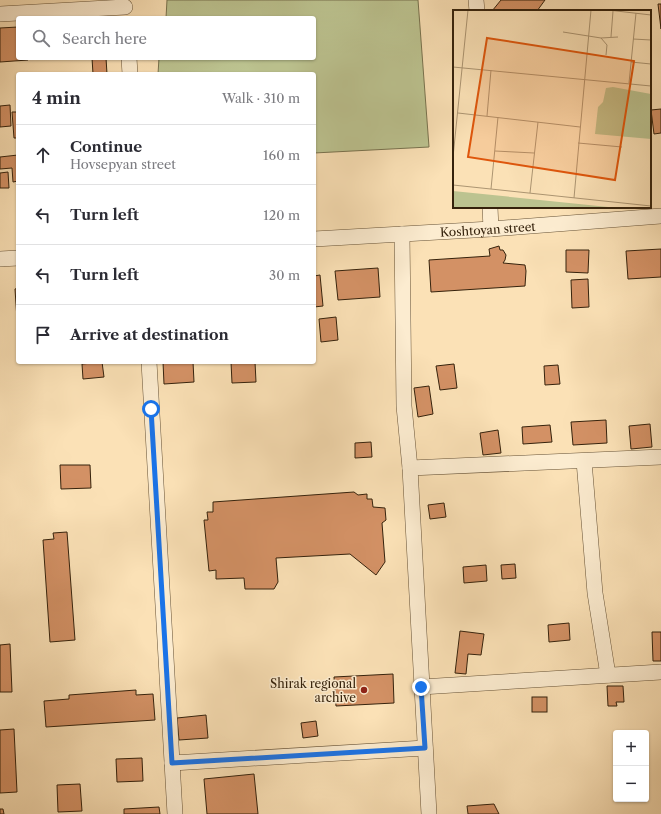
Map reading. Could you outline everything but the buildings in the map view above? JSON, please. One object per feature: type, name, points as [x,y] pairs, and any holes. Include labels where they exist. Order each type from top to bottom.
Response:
[{"type":"street","points":[[476,0],[477,10]]},
{"type":"street","points":[[4,9],[126,8]]},
{"type":"street","points":[[129,60],[130,72]]},
{"type":"street","points":[[490,208],[491,229]]},
{"type":"street","name":"Koshtoyan street","points":[[316,239],[491,229],[661,216]]},
{"type":"street","points":[[402,234],[404,406],[410,468],[429,814]]},
{"type":"street","points":[[0,259],[16,258]]},
{"type":"street","points":[[149,364],[175,814]]},
{"type":"street","points":[[410,468],[661,457]]},
{"type":"street","points":[[584,461],[595,593],[608,675]]},
{"type":"street","points":[[421,687],[661,672]]},
{"type":"street","points":[[172,763],[425,748]]},
{"type":"green space","points":[[167,0],[418,0],[429,147],[316,153],[316,72],[158,72],[159,60],[316,60],[316,16],[166,16]]},
{"type":"place","name":"Shirak regional archive","points":[[364,690]]},
{"type":"route","points":[[151,409],[172,763],[425,748],[421,687]]}]
